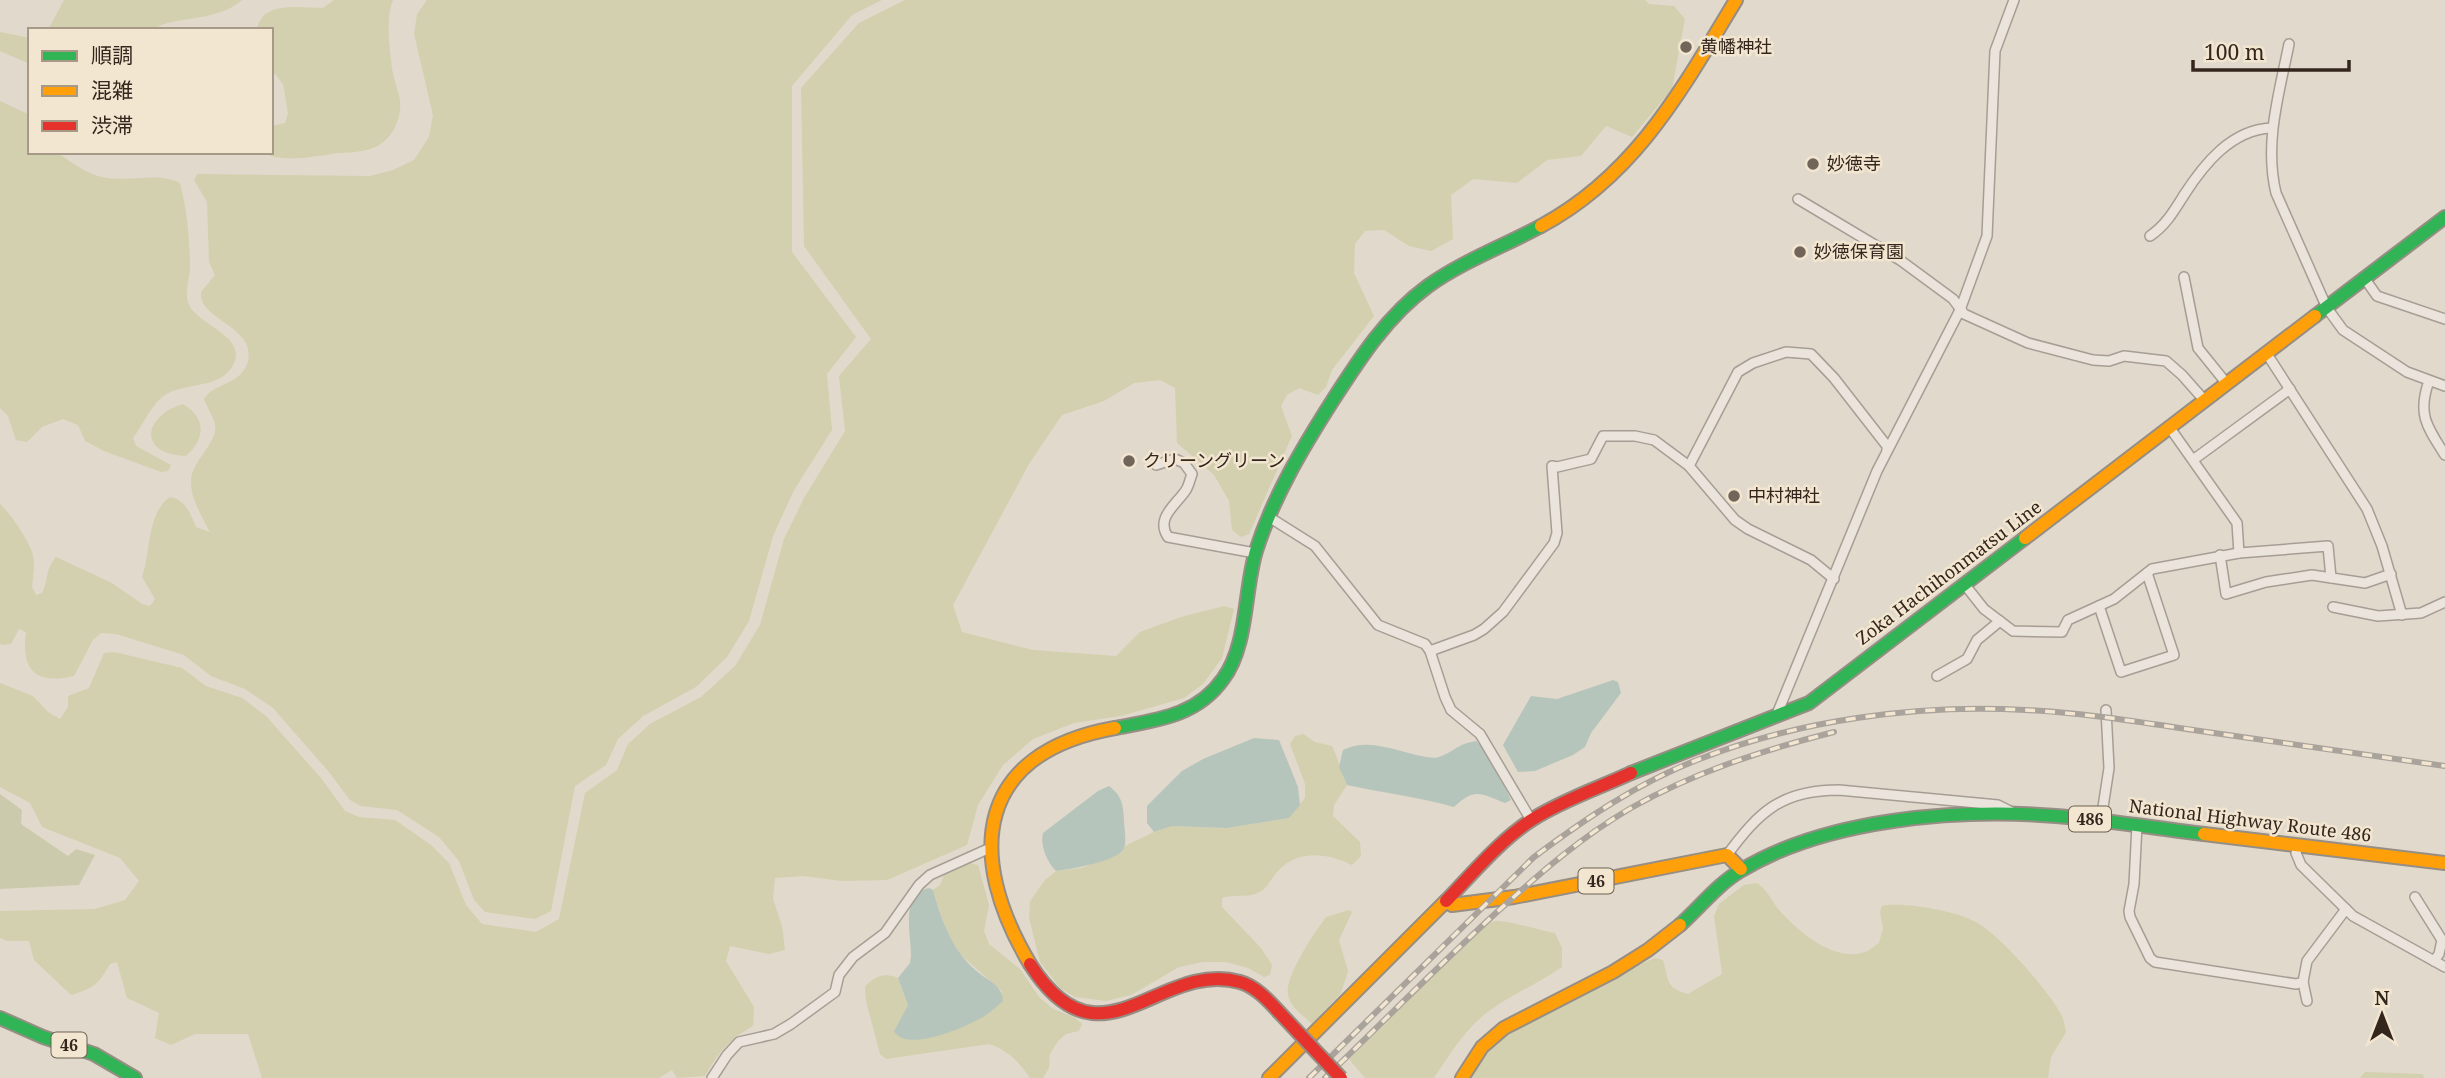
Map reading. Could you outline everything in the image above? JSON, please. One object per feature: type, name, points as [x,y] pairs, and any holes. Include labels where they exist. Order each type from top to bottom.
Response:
[{"type":"main road","points":[[1340,1078],[1264,996],[1242,982],[1204,978],[1180,985],[1138,1007],[1114,1014],[1092,1013],[1063,1005],[1039,978],[1009,923],[993,877],[991,824],[999,799],[1012,778],[1052,748],[1090,733],[1148,724],[1178,715],[1198,705],[1213,692],[1226,676],[1234,657],[1255,553],[1282,483],[1368,346],[1414,297],[1436,281],[1580,203],[1613,177],[1644,142],[1736,0]]},
{"type":"main road","name":"Zoka Hachihonmatsu Line","points":[[1269,1078],[1487,858],[1531,820],[1612,781],[1809,703],[2445,218]]},
{"type":"main road","name":"National Highway Route 486","points":[[1462,1078],[1485,1044],[1501,1030],[1519,1018],[1597,981],[1641,955],[1741,869],[1770,853],[1850,830],[1905,820],[2015,814],[2101,820],[2445,863]]},
{"type":"main road","points":[[1727,855],[1741,869]]},
{"type":"main road","name":"46","points":[[1446,901],[1452,905],[1514,897],[1727,855]]},
{"type":"main road","name":"46","points":[[0,1018],[43,1037],[94,1054],[135,1078]]},
{"type":"street","points":[[1777,714],[1887,451],[1960,310],[1987,236],[1993,69],[1996,51],[2014,0]]},
{"type":"street","points":[[2289,44],[2271,128],[2273,180],[2276,193],[2327,308],[2343,330],[2407,372],[2445,386]]},
{"type":"street","points":[[2150,236],[2162,228],[2193,181],[2213,157],[2236,139],[2271,128]]},
{"type":"street","points":[[1798,200],[1900,260],[1954,299],[1964,314],[2028,343],[2093,360],[2109,361],[2124,356],[2166,361],[2205,401]]},
{"type":"street","points":[[2184,276],[2199,348],[2227,384]]},
{"type":"street","points":[[2365,279],[2378,296],[2445,319]]},
{"type":"street","points":[[1689,466],[1738,372],[1753,363],[1786,352],[1811,354],[1834,378],[1887,446],[1887,451]]},
{"type":"street","points":[[2267,354],[2367,509],[2391,574],[2402,615]]},
{"type":"street","points":[[2429,381],[2423,398],[2424,422],[2445,455]]},
{"type":"street","points":[[2193,460],[2290,389]]},
{"type":"street","points":[[2170,428],[2236,523],[2239,553]]},
{"type":"street","points":[[1430,651],[1475,635],[1503,612],[1554,543],[1557,533],[1552,466],[1591,459],[1603,436],[1635,436],[1654,440],[1689,466],[1735,520],[1811,560],[1834,579]]},
{"type":"street","points":[[1156,464],[1175,459],[1184,463],[1192,474],[1188,487],[1163,518],[1163,529],[1168,537],[1255,553]]},
{"type":"street","points":[[1269,517],[1315,546],[1378,625],[1419,641],[1430,651],[1451,710],[1480,734],[1531,820]]},
{"type":"street","points":[[1965,585],[1984,609],[2012,631],[2062,632],[2068,620],[2114,599],[2152,569],[2220,555],[2328,546],[2331,578]]},
{"type":"street","points":[[2220,555],[2226,594],[2266,582],[2312,575],[2365,583],[2391,574]]},
{"type":"street","points":[[2099,606],[2121,673],[2174,655],[2147,573]]},
{"type":"street","points":[[2333,607],[2378,616],[2421,613],[2445,603]]},
{"type":"street","points":[[1937,676],[1967,659],[1977,640],[2000,621]]},
{"type":"street","points":[[2101,820],[2109,768],[2106,710]]},
{"type":"street","points":[[1727,855],[1752,822],[1796,795],[1818,790],[1998,805],[2015,814]]},
{"type":"street","points":[[2137,825],[2130,917],[2150,958],[2155,962],[2288,984],[2303,982]]},
{"type":"street","points":[[2298,845],[2296,853],[2301,865],[2353,916],[2445,967]]},
{"type":"street","points":[[712,1078],[739,1042],[774,1034],[835,992],[839,975],[853,957],[885,933],[919,885],[930,875],[990,848]]},
{"type":"street","points":[[2415,897],[2442,940],[2439,954],[2434,961]]},
{"type":"street","points":[[2307,1001],[2303,982],[2307,961],[2346,909]]},
{"type":"shaded area","points":[[64,0],[242,0],[219,13],[172,22],[156,28],[49,28]]},
{"type":"shaded area","points":[[334,0],[393,0],[389,16],[389,34],[392,69],[400,100],[397,122],[386,140],[368,150],[295,158],[269,155],[267,154],[273,154],[273,126],[285,123],[288,113],[283,84],[273,72],[273,28],[258,28],[260,20],[266,14],[283,8],[323,8]]},
{"type":"shaded area","points":[[427,0],[882,0],[852,15],[792,86],[792,252],[856,337],[827,374],[832,430],[794,490],[773,536],[749,621],[727,657],[696,687],[643,716],[618,739],[606,765],[575,786],[551,911],[535,919],[485,912],[474,900],[459,861],[439,837],[397,810],[361,806],[350,800],[273,708],[245,689],[211,676],[184,655],[116,634],[101,633],[93,640],[74,676],[49,678],[40,676],[29,665],[25,645],[26,632],[19,629],[11,644],[0,643],[0,504],[18,526],[32,552],[32,587],[36,595],[42,593],[50,566],[56,557],[112,583],[142,604],[150,606],[155,599],[142,577],[153,522],[163,504],[170,497],[180,501],[187,508],[196,527],[210,532],[197,507],[191,486],[192,473],[215,431],[204,399],[215,389],[240,375],[248,361],[249,351],[240,335],[208,310],[202,301],[201,292],[215,275],[209,262],[207,202],[194,180],[197,174],[370,176],[393,170],[414,160],[429,137],[433,115],[414,34],[417,14]]},
{"type":"shaded area","points":[[905,0],[1645,0],[1649,4],[1674,6],[1685,19],[1672,89],[1632,137],[1606,126],[1581,156],[1547,160],[1517,183],[1473,179],[1451,195],[1453,239],[1431,251],[1409,246],[1384,230],[1365,231],[1355,244],[1354,273],[1374,316],[1332,370],[1326,387],[1318,395],[1299,388],[1287,395],[1281,406],[1292,436],[1249,534],[1241,537],[1232,530],[1229,501],[1214,475],[1177,443],[1175,388],[1160,380],[1134,383],[1104,401],[1062,415],[1029,464],[953,605],[962,632],[1033,650],[1116,656],[1140,632],[1181,617],[1224,606],[1234,609],[1222,658],[1203,684],[1184,698],[1121,716],[1074,723],[1033,739],[1003,765],[978,805],[967,845],[887,880],[842,881],[803,876],[775,878],[773,899],[782,926],[785,950],[769,954],[730,946],[726,961],[754,1007],[753,1026],[725,1047],[705,1076],[677,1078],[672,1070],[659,1078],[262,1078],[248,1034],[195,1034],[171,1045],[155,1038],[159,1013],[127,998],[117,962],[110,964],[95,985],[71,995],[34,960],[29,941],[8,941],[0,938],[0,911],[95,909],[125,900],[139,881],[120,858],[42,827],[30,803],[0,787],[0,683],[33,696],[48,712],[60,719],[68,707],[68,696],[89,688],[104,653],[114,652],[182,668],[206,686],[242,698],[266,716],[321,778],[345,811],[359,817],[395,820],[431,845],[449,863],[466,905],[482,924],[536,932],[559,919],[585,793],[617,770],[628,744],[650,724],[701,697],[735,666],[760,625],[784,539],[804,498],[845,431],[839,376],[871,339],[804,246],[801,88],[859,23]]},
{"type":"shaded area","points":[[0,32],[28,38],[28,63],[0,51]]},
{"type":"shaded area","points":[[0,101],[28,114],[28,154],[61,154],[91,174],[102,177],[152,177],[180,183],[189,242],[189,305],[226,337],[236,352],[230,370],[222,377],[180,389],[161,398],[133,438],[136,446],[171,465],[168,471],[161,472],[104,451],[85,441],[78,425],[63,419],[42,427],[27,442],[16,440],[8,416],[0,408]]},
{"type":"shaded area","points":[[183,404],[196,416],[201,428],[197,442],[186,456],[159,449],[151,434],[153,425],[160,417]]},
{"type":"shaded area","points":[[1613,680],[1618,682],[1621,693],[1591,733],[1585,747],[1535,771],[1518,772],[1503,745],[1531,696],[1557,699]]},
{"type":"shaded area","points":[[1303,734],[1315,742],[1332,746],[1347,785],[1334,805],[1333,816],[1360,842],[1361,856],[1352,865],[1325,856],[1297,858],[1281,868],[1259,892],[1222,898],[1222,907],[1261,948],[1272,965],[1270,975],[1264,977],[1248,968],[1226,962],[1203,962],[1179,967],[1131,995],[1106,1001],[1075,997],[1060,988],[1040,962],[1029,918],[1030,901],[1045,880],[1056,871],[1081,868],[1121,853],[1125,846],[1172,826],[1227,828],[1289,818],[1305,798],[1305,784],[1290,744],[1295,736]]},
{"type":"shaded area","points":[[1254,738],[1279,740],[1298,787],[1300,805],[1289,818],[1227,828],[1172,826],[1154,832],[1147,823],[1147,806],[1182,771],[1203,759]]},
{"type":"shaded area","points":[[1476,741],[1490,756],[1511,800],[1505,803],[1478,794],[1467,797],[1454,807],[1347,785],[1339,767],[1343,750],[1354,746],[1377,745],[1435,758]]},
{"type":"shaded area","points":[[1109,786],[1117,793],[1122,805],[1125,838],[1121,853],[1083,866],[1056,871],[1045,853],[1043,833],[1098,791]]},
{"type":"shaded area","points":[[0,794],[22,810],[21,824],[68,856],[76,849],[95,855],[79,885],[0,889]]},
{"type":"shaded area","points":[[970,863],[978,865],[989,905],[984,931],[989,944],[1020,969],[1039,997],[1053,1009],[1074,1017],[1082,1024],[1079,1031],[1066,1034],[1058,1041],[1050,1054],[1049,1068],[1043,1078],[1030,1078],[1012,1057],[989,1044],[886,1059],[880,1054],[866,1001],[865,987],[872,980],[884,975],[898,978],[908,1005],[894,1031],[1003,992],[961,955],[948,935],[933,890],[940,885],[944,875]]},
{"type":"shaded area","points":[[1757,883],[1778,909],[1805,935],[1828,949],[1841,953],[1865,952],[1879,943],[1883,928],[1880,912],[1882,906],[1929,908],[1976,922],[1998,939],[2023,965],[2062,1016],[2066,1032],[2051,1057],[2048,1078],[1467,1078],[1499,1039],[1613,976],[1655,958],[1663,960],[1667,978],[1672,986],[1688,994],[1722,974],[1714,916],[1719,904],[1744,885]]},
{"type":"shaded area","points":[[929,888],[933,890],[944,924],[955,946],[970,965],[998,987],[1003,1001],[986,1015],[953,1031],[911,1040],[894,1031],[908,1005],[898,978],[910,963],[911,906],[920,892]]},
{"type":"shaded area","points":[[1349,910],[1352,912],[1339,940],[1348,971],[1341,993],[1312,1024],[1289,999],[1291,977],[1301,955],[1326,917]]},
{"type":"shaded area","points":[[1497,921],[1555,933],[1562,948],[1562,967],[1484,1015],[1463,1036],[1434,1078],[1365,1078],[1349,1059],[1487,922]]},
{"type":"shaded area","points":[[2365,1072],[2423,1074],[2424,1078],[2360,1078]]},
{"type":"railway","points":[[1309,1078],[1534,857],[1592,816],[1675,769],[1776,734],[1900,713],[2025,710],[2120,719],[2445,766]]},
{"type":"railway","points":[[1325,1078],[1497,912],[1595,831],[1631,808],[1680,783],[1755,754],[1834,732]]},
{"type":"traffic: fast","points":[[2315,316],[2445,217]]},
{"type":"traffic: fast","points":[[1115,728],[1161,719],[1188,709],[1213,691],[1223,679],[1237,651],[1256,551],[1280,492],[1333,400],[1387,324],[1413,298],[1441,277],[1541,226]]},
{"type":"traffic: fast","points":[[1631,773],[1809,703],[2025,538]]},
{"type":"traffic: fast","points":[[1680,925],[1716,889],[1740,871],[1774,853],[1811,839],[1893,821],[1935,816],[2017,814],[2056,816],[2204,834]]},
{"type":"traffic: fast","points":[[0,1018],[43,1037],[94,1054],[135,1078]]},
{"type":"traffic: slow","points":[[1541,226],[1604,182],[1630,156],[1676,97],[1736,0]]},
{"type":"traffic: slow","points":[[2025,538],[2315,316]]},
{"type":"traffic: slow","points":[[1030,964],[1009,924],[996,885],[991,848],[996,814],[1009,785],[1034,760],[1068,741],[1115,728]]},
{"type":"traffic: slow","points":[[2204,834],[2445,863]]},
{"type":"traffic: slow","points":[[1269,1078],[1446,901],[1452,905],[1514,897],[1727,855],[1741,869]]},
{"type":"traffic: slow","points":[[1462,1078],[1482,1047],[1504,1028],[1613,972],[1680,925]]},
{"type":"traffic: jam","points":[[1446,901],[1487,857],[1521,827],[1556,806],[1631,773]]},
{"type":"traffic: jam","points":[[1030,964],[1056,996],[1081,1011],[1106,1013],[1183,985],[1211,979],[1246,984],[1278,1011]]},
{"type":"traffic: jam","points":[[1278,1011],[1341,1078]]},
{"type":"place","name":"黄幡神社","points":[[1686,47]]},
{"type":"place","name":"妙徳寺","points":[[1813,164]]},
{"type":"place","name":"妙徳保育園","points":[[1800,252]]},
{"type":"place","name":"クリーングリーン","points":[[1129,461]]},
{"type":"place","name":"中村神社","points":[[1734,496]]}]
